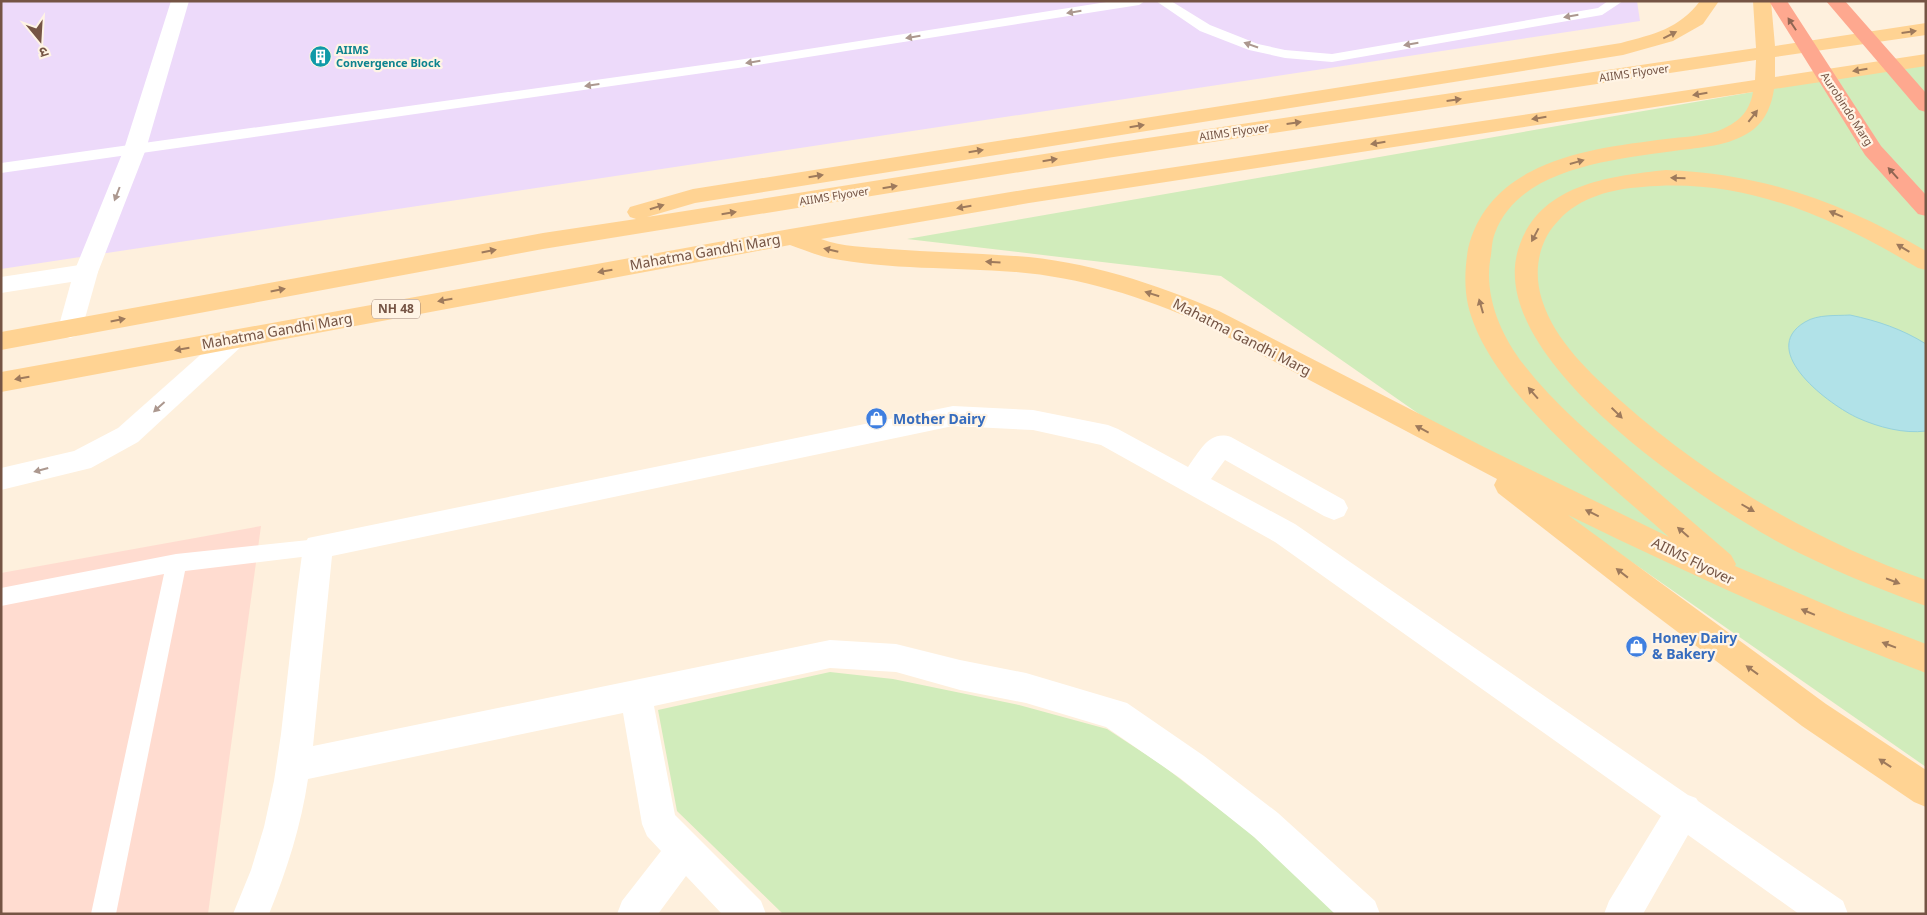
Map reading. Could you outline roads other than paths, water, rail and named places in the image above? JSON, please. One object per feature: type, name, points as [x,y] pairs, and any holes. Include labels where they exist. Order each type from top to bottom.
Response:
[{"type":"highway","name":"Aurobindo Marg","points":[[1778,1],[1873,150],[1926,209]]},
{"type":"highway","points":[[1835,1],[1926,106]]},
{"type":"main road","points":[[1,341],[543,241],[693,196],[1623,49],[1666,37],[1696,20],[1710,1]]},
{"type":"main road","points":[[1746,587],[1566,429],[1529,389],[1501,351],[1488,327],[1478,290],[1476,263],[1479,244],[1495,211],[1523,185],[1541,175],[1584,160],[1730,134],[1754,117],[1760,106],[1766,70],[1762,1]]},
{"type":"main road","name":"AIIMS Flyover","points":[[543,241],[1107,151],[1926,30]]},
{"type":"main road","points":[[790,237],[1029,196],[1926,60]]},
{"type":"main road","points":[[1926,262],[1880,234],[1822,208],[1794,198],[1766,190],[1712,180],[1660,178],[1607,185],[1575,197],[1560,206],[1536,231],[1529,246],[1526,262],[1529,298],[1536,318],[1548,338],[1582,379],[1623,419],[1672,458],[1729,497],[1792,534],[1860,568],[1926,593]]},
{"type":"main road","name":"Mahatma Gandhi Marg","points":[[1,382],[790,237],[828,250],[854,254],[956,262],[1016,264],[1054,269],[1087,275],[1170,300],[1210,317],[1465,452]]},
{"type":"main road","points":[[1465,452],[1641,587],[1790,697],[1926,790]]},
{"type":"main road","name":"AIIMS Flyover","points":[[1465,452],[1746,587],[1926,659]]},
{"type":"street","points":[[70,329],[86,272],[135,149],[180,1]]},
{"type":"street","points":[[1,285],[86,272]]},
{"type":"street","points":[[1,479],[82,460],[128,435],[234,339]]},
{"type":"street","points":[[251,914],[276,848],[294,764],[311,589],[318,546],[953,416],[1033,420],[1108,436],[1285,533],[1684,810],[1830,914]]},
{"type":"street","points":[[1192,482],[1221,445],[1334,508]]},
{"type":"street","points":[[294,764],[322,761],[830,654],[896,658],[960,675],[1026,688],[1115,714],[1192,767],[1266,825],[1362,914]]},
{"type":"street","points":[[636,694],[660,824],[748,914]]},
{"type":"street","points":[[1622,914],[1684,810]]},
{"type":"street","points":[[635,914],[684,849]]},
{"type":"lane","points":[[1,168],[738,64],[1139,1]]},
{"type":"lane","points":[[1162,1],[1205,28],[1254,47],[1285,54],[1332,58],[1602,11],[1617,1]]},
{"type":"lane","points":[[1,597],[176,563],[318,546]]},
{"type":"lane","points":[[103,914],[176,563]]},
{"type":"water","points":[[1850,315],[1890,326],[1926,344],[1926,431],[1909,432],[1891,429],[1846,412],[1816,390],[1793,362],[1789,348],[1792,334],[1805,322],[1821,317]]},
{"type":"place","name":"AIIMS Convergence Block","points":[[320,56]]},
{"type":"place","name":"Mother Dairy","points":[[877,419]]},
{"type":"place","name":"Honey Dairy & Bakery","points":[[1636,646]]}]
